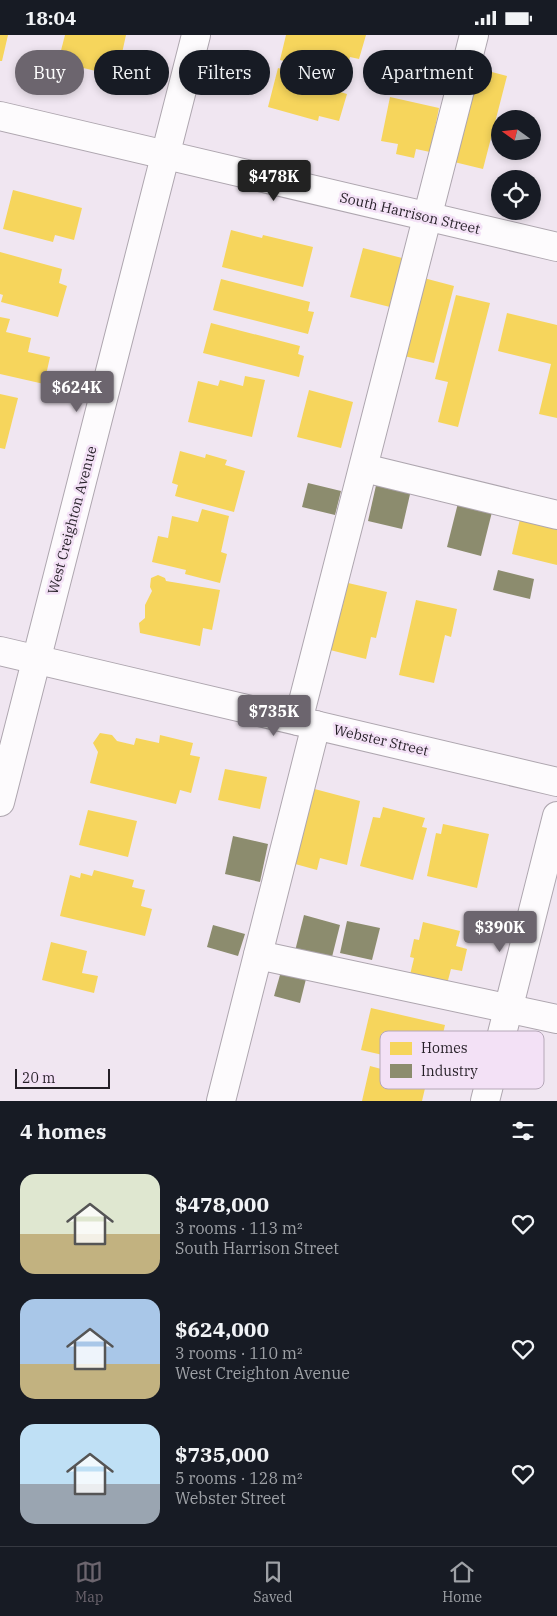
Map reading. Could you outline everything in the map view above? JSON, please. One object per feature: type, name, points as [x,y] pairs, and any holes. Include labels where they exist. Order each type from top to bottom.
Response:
[{"type":"street","name":"West Creighton Avenue","points":[[0,802],[196,35]]},
{"type":"street","points":[[221,1101],[258,955],[364,468],[474,35]]},
{"type":"street","name":"South Harrison Street","points":[[0,116],[557,247]]},
{"type":"street","points":[[364,468],[557,515]]},
{"type":"street","name":"Webster Street","points":[[0,651],[557,782]]},
{"type":"street","points":[[502,1031],[557,816]]},
{"type":"street","points":[[258,955],[557,1019]]},
{"type":"building: Homes","points":[[0,35],[8,35],[2,61],[0,61]]},
{"type":"building: Homes","points":[[65,35],[126,35],[123,50],[94,50],[94,71],[84,68],[84,50],[61,50]]},
{"type":"building: Homes","points":[[286,35],[366,35],[359,59],[353,58],[353,50],[282,50]]},
{"type":"building: Homes","points":[[278,68],[280,69],[280,95],[347,95],[339,121],[319,116],[318,121],[268,107]]},
{"type":"building: Homes","points":[[492,72],[507,76],[498,110],[491,110],[491,138],[483,169],[450,161],[466,95],[492,95]]},
{"type":"building: Homes","points":[[390,97],[439,108],[430,152],[416,149],[414,158],[396,154],[398,144],[381,141]]},
{"type":"building: Homes","points":[[13,190],[82,208],[74,240],[55,235],[53,242],[3,229]]},
{"type":"building: Homes","points":[[231,230],[262,238],[263,235],[313,247],[303,287],[222,267]]},
{"type":"building: Homes","points":[[363,248],[406,259],[394,308],[350,297]]},
{"type":"building: Homes","points":[[0,252],[62,269],[59,283],[67,286],[58,317],[1,302],[3,295],[0,294]]},
{"type":"building: Homes","points":[[420,277],[454,286],[434,363],[404,356]]},
{"type":"building: Homes","points":[[221,279],[310,302],[308,311],[314,312],[308,334],[213,310]]},
{"type":"building: Homes","points":[[456,295],[490,303],[458,427],[438,422],[448,382],[435,379]]},
{"type":"building: Homes","points":[[507,313],[557,325],[557,418],[539,414],[551,364],[498,351]]},
{"type":"building: Homes","points":[[0,317],[10,319],[6,332],[31,338],[28,352],[50,357],[44,384],[0,374]]},
{"type":"building: Homes","points":[[211,323],[300,346],[298,354],[304,356],[299,377],[203,353]]},
{"type":"building: Homes","points":[[245,376],[265,380],[252,437],[188,422],[198,381],[218,386],[220,380],[243,386]]},
{"type":"building: Homes","points":[[309,390],[353,402],[341,448],[297,437]]},
{"type":"building: Homes","points":[[0,394],[18,398],[5,449],[0,448]]},
{"type":"building: Homes","points":[[180,451],[205,458],[206,454],[227,460],[225,465],[245,471],[234,512],[175,496],[178,485],[172,483]]},
{"type":"building: Homes","points":[[202,509],[229,516],[221,552],[227,554],[220,583],[185,574],[186,570],[152,562],[158,536],[168,538],[172,516],[198,522]]},
{"type":"building: Homes","points":[[520,519],[557,528],[557,565],[512,554]]},
{"type":"building: Homes","points":[[158,575],[165,578],[166,581],[220,590],[212,630],[203,628],[200,646],[140,633],[139,623],[145,618],[145,605],[152,591],[150,587],[151,578]]},
{"type":"building: Homes","points":[[348,583],[387,592],[376,638],[371,637],[366,659],[326,649],[337,602],[343,604]]},
{"type":"building: Homes","points":[[416,600],[457,609],[451,637],[445,635],[434,683],[399,675]]},
{"type":"building: Homes","points":[[100,733],[112,735],[117,741],[134,745],[136,738],[159,743],[160,735],[193,743],[190,755],[200,757],[191,793],[180,790],[176,804],[90,783],[98,752],[93,743]]},
{"type":"building: Homes","points":[[225,769],[267,777],[260,809],[218,800]]},
{"type":"building: Homes","points":[[307,787],[360,801],[347,865],[320,858],[317,870],[288,862]]},
{"type":"building: Homes","points":[[383,807],[425,818],[422,827],[427,828],[413,880],[360,866],[373,817],[380,818]]},
{"type":"building: Homes","points":[[88,810],[137,821],[128,857],[79,845]]},
{"type":"building: Homes","points":[[443,824],[489,834],[477,888],[427,876],[436,833],[441,834]]},
{"type":"building: Homes","points":[[94,870],[134,880],[132,887],[145,890],[141,906],[152,909],[145,936],[60,916],[70,875],[80,878],[81,873],[92,876]]},
{"type":"building: Homes","points":[[423,922],[460,931],[456,946],[467,949],[462,971],[451,969],[447,984],[410,975],[414,958],[410,957],[414,939],[419,940]]},
{"type":"building: Homes","points":[[51,942],[87,951],[82,973],[98,976],[94,993],[42,980]]},
{"type":"building: Homes","points":[[371,1008],[445,1025],[444,1031],[380,1031],[380,1054],[361,1050]]},
{"type":"building: Homes","points":[[370,1066],[380,1069],[380,1089],[425,1089],[422,1101],[362,1101]]},
{"type":"building: Industry","points":[[377,481],[411,490],[402,529],[368,521]]},
{"type":"building: Industry","points":[[308,483],[341,491],[335,515],[302,507]]},
{"type":"building: Industry","points":[[458,503],[492,512],[481,556],[447,547]]},
{"type":"building: Industry","points":[[498,570],[534,579],[530,599],[493,590]]},
{"type":"building: Industry","points":[[233,836],[268,844],[260,882],[225,874]]},
{"type":"building: Industry","points":[[304,915],[340,925],[331,961],[295,951]]},
{"type":"building: Industry","points":[[347,921],[380,928],[372,960],[340,953]]},
{"type":"building: Industry","points":[[213,925],[245,934],[238,956],[207,947]]},
{"type":"building: Industry","points":[[282,968],[307,975],[300,1003],[274,996]]}]
